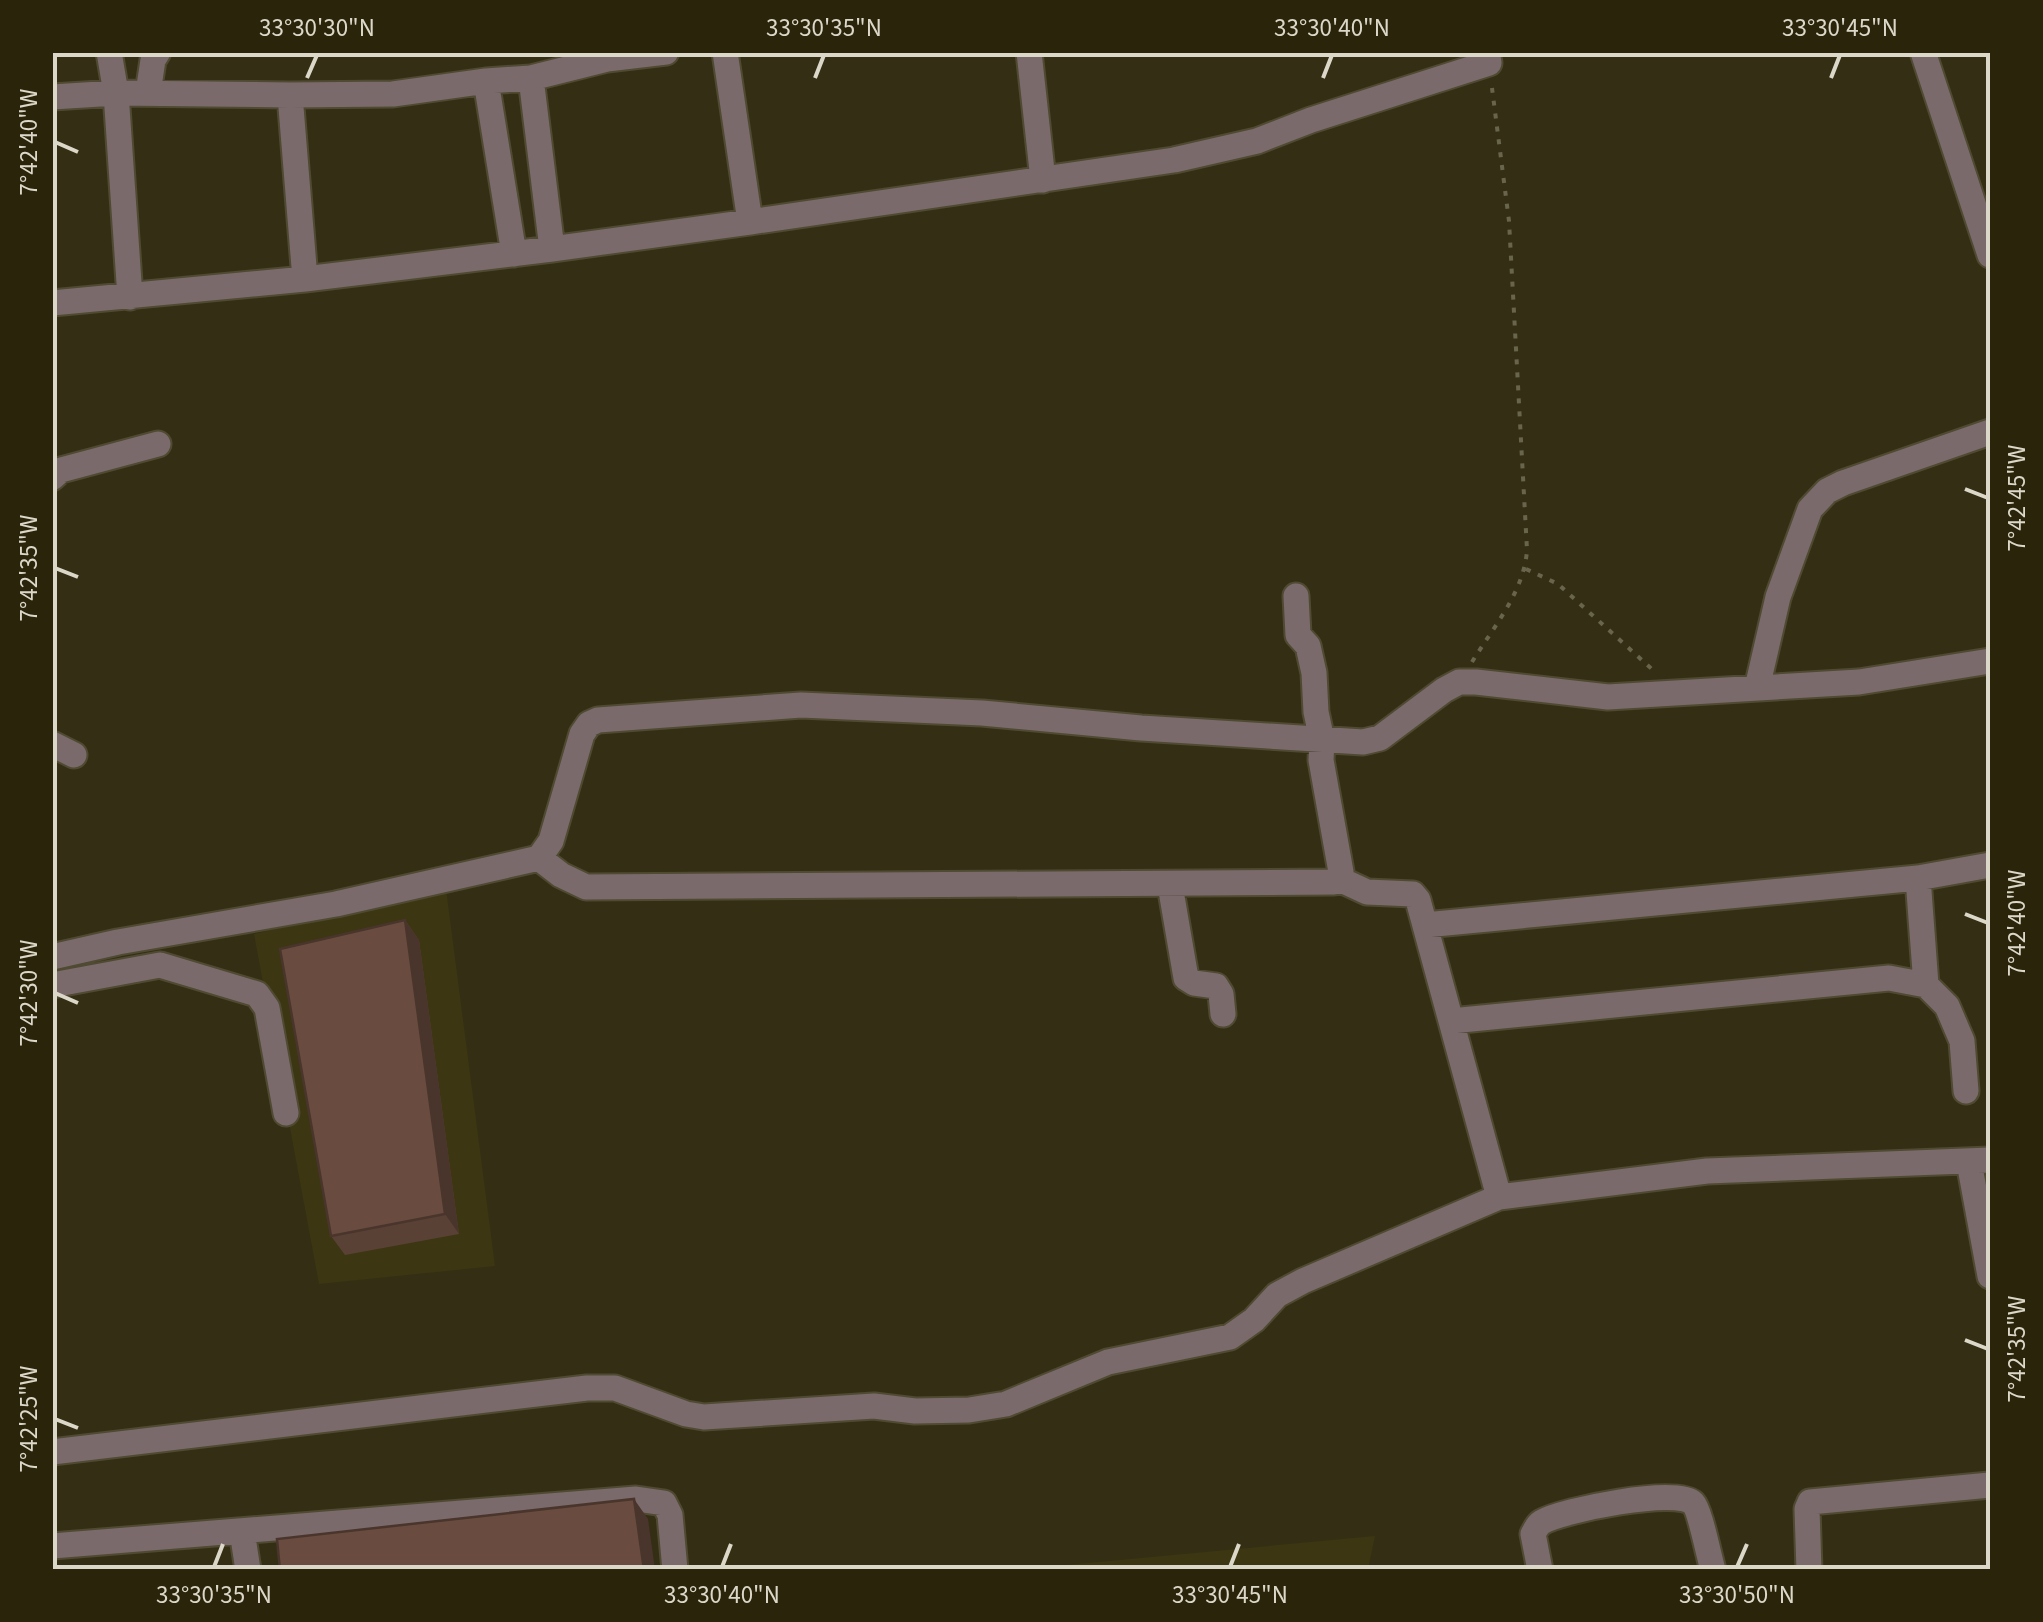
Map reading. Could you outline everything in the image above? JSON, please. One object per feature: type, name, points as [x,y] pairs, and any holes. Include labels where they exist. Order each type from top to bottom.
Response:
[{"type":"street","points":[[109,52],[116,93],[130,296]]},
{"type":"street","points":[[148,93],[158,52]]},
{"type":"street","points":[[52,97],[116,93],[393,94],[531,78],[607,56],[666,52]]},
{"type":"street","points":[[725,52],[750,222]]},
{"type":"street","points":[[1029,52],[1043,180]]},
{"type":"street","points":[[1923,52],[1990,255]]},
{"type":"street","points":[[52,303],[514,254],[1174,160],[1257,141],[1488,58]]},
{"type":"street","points":[[531,78],[552,249]]},
{"type":"street","points":[[486,82],[514,254]]},
{"type":"street","points":[[290,96],[306,278]]},
{"type":"street","points":[[1757,688],[1778,596],[1810,509],[1826,491],[1990,432]]},
{"type":"street","points":[[52,478],[61,470],[158,444]]},
{"type":"street","points":[[1296,596],[1298,635],[1308,646],[1314,674],[1321,760],[1341,872],[1339,879]]},
{"type":"street","points":[[52,956],[336,904],[539,858],[551,842],[582,734],[588,724],[598,720],[801,705],[982,713],[1363,742],[1380,738],[1459,682],[1608,696],[1859,682],[1990,662]]},
{"type":"street","points":[[539,858],[586,886],[1326,884],[1339,879],[1368,892],[1413,894],[1418,900],[1499,1197]]},
{"type":"street","points":[[1425,925],[1918,878],[1990,865]]},
{"type":"street","points":[[1918,878],[1926,985]]},
{"type":"street","points":[[1170,885],[1186,978],[1216,986],[1221,994],[1222,1014]]},
{"type":"street","points":[[52,985],[160,965],[256,994],[267,1008],[286,1113]]},
{"type":"street","points":[[1452,1021],[1889,978],[1926,985],[1947,1006],[1962,1042],[1966,1090]]},
{"type":"street","points":[[52,1452],[587,1388],[615,1388],[704,1417],[874,1406],[915,1411],[969,1410],[1006,1404],[1108,1362],[1230,1336],[1254,1320],[1277,1295],[1303,1281],[1499,1197],[1706,1171],[1980,1161],[1990,1276]]},
{"type":"street","points":[[1810,1570],[1810,1502],[1990,1485]]},
{"type":"street","points":[[52,1546],[636,1498],[664,1503],[670,1516],[675,1570]]},
{"type":"street","points":[[1540,1570],[1533,1534],[1542,1522],[1603,1504],[1686,1499],[1696,1507],[1713,1570]]},
{"type":"street","points":[[242,1531],[248,1570]]},
{"type":"path","points":[[1459,682],[1518,589],[1528,550],[1509,221],[1488,58]]},
{"type":"path","points":[[1526,569],[1558,584],[1655,672],[1661,694]]},
{"type":"shaded area","points":[[446,889],[495,1266],[319,1284],[254,934]]},
{"type":"shaded area","points":[[1375,1536],[1368,1569],[1024,1569]]},
{"type":"building","points":[[405,920],[445,1214],[331,1236],[280,949]]},
{"type":"building","points":[[634,1499],[644,1570],[280,1570],[277,1539]]}]
